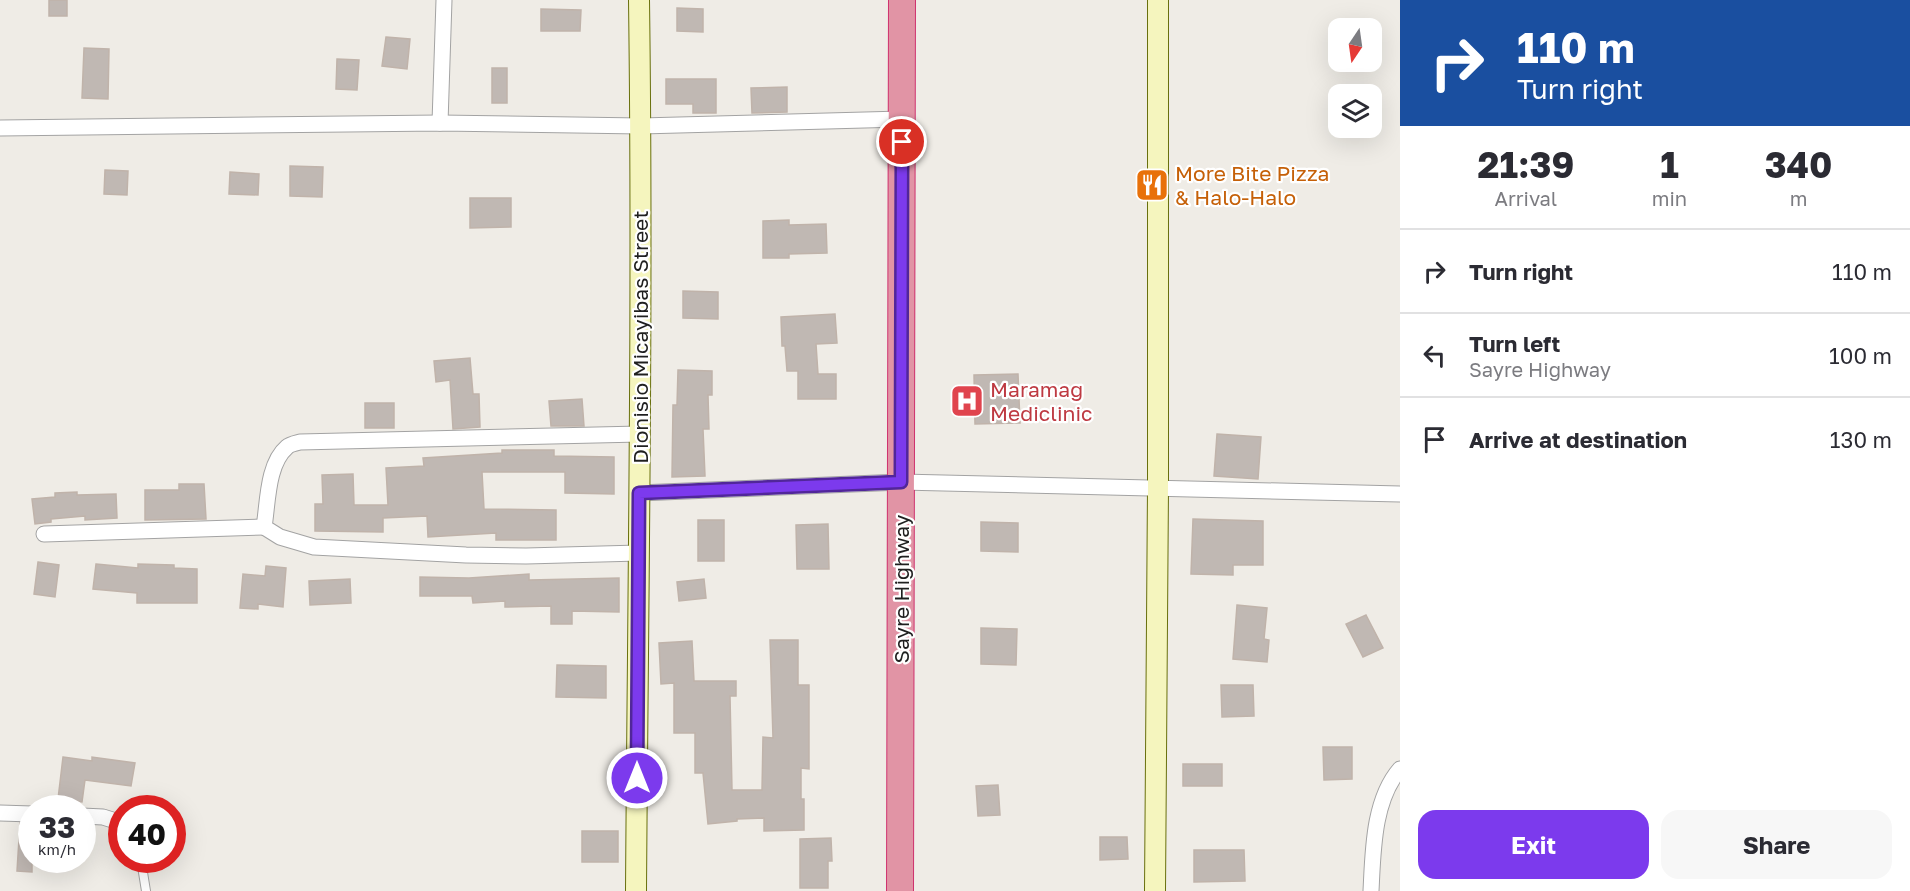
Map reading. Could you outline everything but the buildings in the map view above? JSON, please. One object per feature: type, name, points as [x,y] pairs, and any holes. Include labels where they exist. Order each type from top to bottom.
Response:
[{"type":"highway","name":"Sayre Highway","points":[[900,891],[902,0]]},
{"type":"street","points":[[440,123],[444,0]]},
{"type":"street","name":"Dionisio Micayibas Street","points":[[636,891],[640,434],[639,0]]},
{"type":"street","points":[[1155,891],[1158,0]]},
{"type":"street","points":[[0,128],[440,123],[641,126],[902,119]]},
{"type":"street","points":[[264,527],[273,471],[279,457],[288,446],[300,442],[640,434]]},
{"type":"street","points":[[639,493],[901,482],[1400,494]]},
{"type":"street","points":[[44,534],[264,527],[280,537],[314,547],[502,555],[639,553]]},
{"type":"street","points":[[1371,891],[1380,810],[1388,785],[1400,769]]},
{"type":"street","points":[[0,813],[18,814]]},
{"type":"lane","points":[[143,873],[146,891]]},
{"type":"place","name":"More Bite Pizza & Halo-Halo","points":[[1152,185]]},
{"type":"place","name":"Maramag Mediclinic","points":[[967,401]]},
{"type":"route","points":[[637,778],[639,493],[901,482],[902,142]]}]
